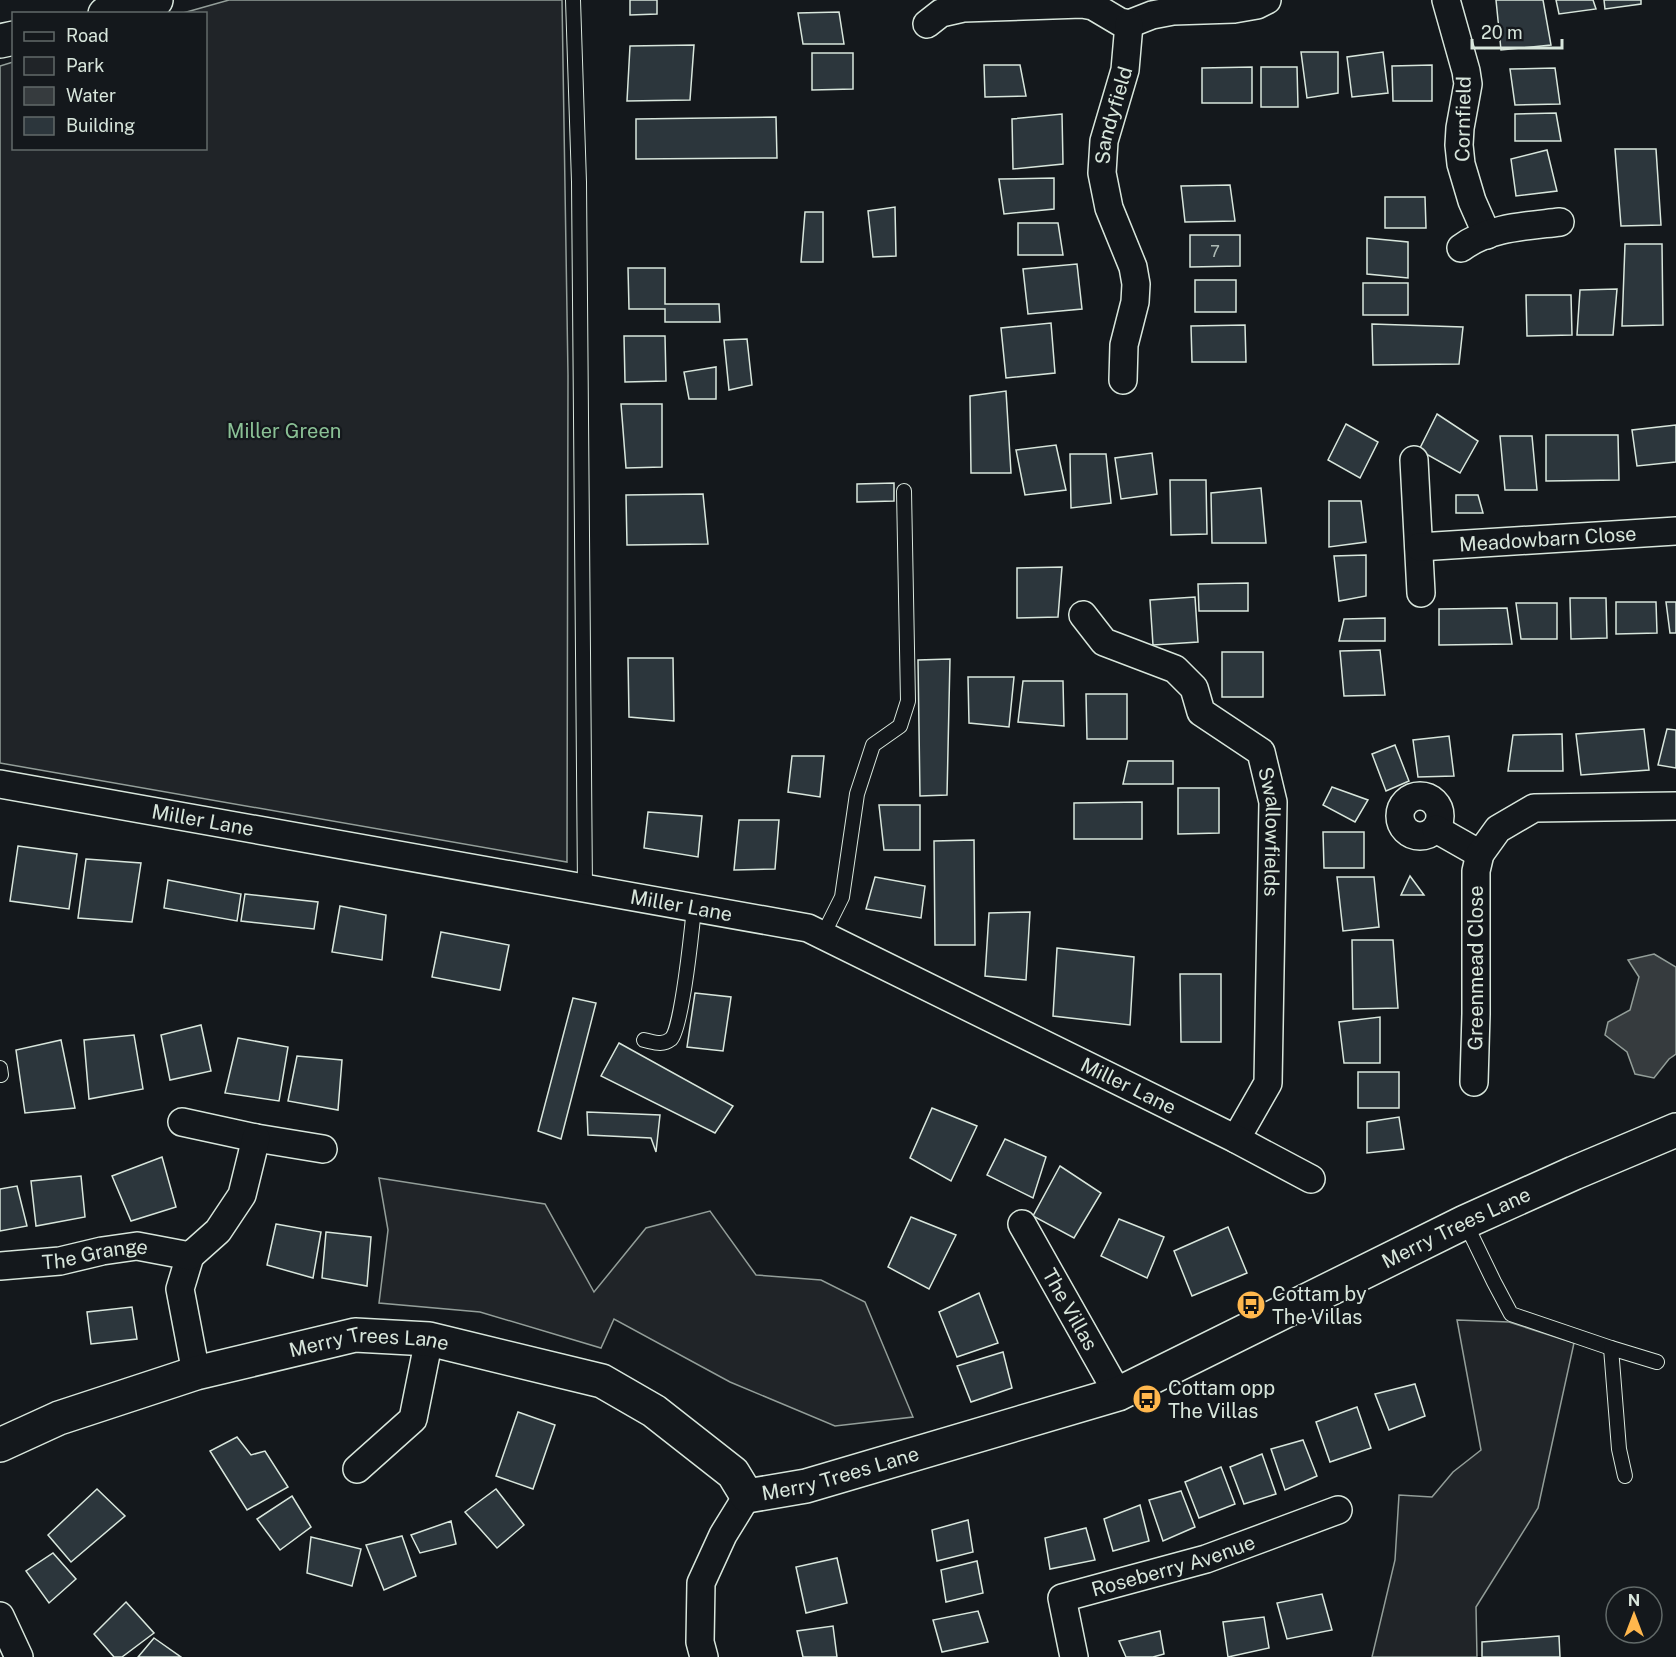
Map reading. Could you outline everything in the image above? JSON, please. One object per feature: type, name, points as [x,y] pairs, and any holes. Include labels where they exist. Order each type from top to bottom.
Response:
[{"type":"street","points":[[112,12],[156,0]]},
{"type":"street","points":[[927,24],[941,13],[963,8],[1070,4],[1093,6],[1120,22],[1130,24],[1152,15],[1173,11],[1234,9],[1267,0]]},
{"type":"street","name":"Cornfield","points":[[1446,0],[1468,84],[1460,128],[1461,164],[1472,201],[1487,235]]},
{"type":"street","name":"Sandyfield","points":[[1123,380],[1124,345],[1135,302],[1136,284],[1133,267],[1109,208],[1102,174],[1104,141],[1125,70],[1130,24]]},
{"type":"street","points":[[1461,248],[1487,235],[1516,227],[1560,222]]},
{"type":"street","points":[[1414,460],[1421,592]]},
{"type":"street","name":"Meadowbarn Close","points":[[1419,547],[1676,531]]},
{"type":"street","name":"Swallowfields","points":[[1083,615],[1104,642],[1175,669],[1194,688],[1201,712],[1262,752],[1273,802],[1268,1083],[1236,1139]]},
{"type":"street","name":"Miller Lane","points":[[0,784],[808,928],[1236,1139],[1311,1179]]},
{"type":"street","name":"Greenmead Close","points":[[1474,1082],[1476,871],[1480,854],[1498,829],[1534,808],[1676,806]]},
{"type":"street","points":[[1436,829],[1480,854]]},
{"type":"street","points":[[182,1122],[323,1149]]},
{"type":"street","name":"Merry Trees Lane","points":[[0,1444],[59,1418],[196,1373],[355,1335],[429,1339],[602,1381],[654,1411],[733,1473],[747,1496],[806,1486],[1118,1394],[1466,1222],[1676,1130]]},
{"type":"street","points":[[196,1373],[180,1289],[190,1256],[218,1232],[242,1195],[256,1138]]},
{"type":"street","name":"The Villas","points":[[1022,1224],[1118,1394]]},
{"type":"street","name":"The Grange","points":[[0,1266],[60,1261],[137,1246],[190,1256]]},
{"type":"street","points":[[357,1470],[413,1419],[429,1339]]},
{"type":"street","points":[[704,1657],[700,1642],[701,1583],[723,1535],[747,1496]]},
{"type":"street","name":"Roseberry Avenue","points":[[1074,1657],[1062,1598],[1206,1559],[1338,1510]]},
{"type":"street","points":[[0,1616],[19,1657]]},
{"type":"lane","points":[[573,0],[579,182],[585,888]]},
{"type":"lane","points":[[823,935],[842,897],[857,794],[873,745],[900,726],[909,701],[904,491]]},
{"type":"lane","points":[[645,1040],[661,1044],[675,1033],[694,908]]},
{"type":"lane","points":[[1466,1222],[1511,1314],[1658,1362]]},
{"type":"lane","points":[[1611,1348],[1619,1449],[1625,1476]]},
{"type":"green space","name":"Miller Green","points":[[229,0],[562,0],[568,375],[567,862],[0,763],[0,66],[12,62],[12,150],[207,150],[207,12],[187,12]]},
{"type":"green space","points":[[379,1178],[545,1204],[594,1292],[646,1228],[710,1211],[756,1275],[821,1280],[865,1302],[913,1417],[835,1426],[730,1382],[614,1319],[601,1348],[480,1312],[379,1303],[388,1230]]},
{"type":"green space","points":[[1457,1320],[1509,1322],[1574,1343],[1538,1508],[1476,1607],[1477,1657],[1372,1657],[1395,1560],[1399,1495],[1432,1497],[1453,1472],[1481,1450]]},
{"type":"water","points":[[1654,954],[1676,967],[1676,1054],[1654,1078],[1635,1074],[1627,1052],[1605,1035],[1608,1022],[1630,1010],[1639,977],[1628,960]]},
{"type":"building","points":[[630,0],[657,0],[657,14],[630,15]]},
{"type":"building","points":[[1496,0],[1543,0],[1551,45],[1501,50]]},
{"type":"building","points":[[1556,0],[1593,0],[1596,9],[1559,14]]},
{"type":"building","points":[[1604,0],[1641,0],[1641,4],[1605,9]]},
{"type":"building","points":[[839,12],[844,44],[803,44],[798,13]]},
{"type":"building","points":[[694,45],[690,100],[627,101],[630,46]]},
{"type":"building","points":[[1301,52],[1338,52],[1338,93],[1307,98]]},
{"type":"building","points":[[1383,52],[1388,93],[1352,97],[1347,57]]},
{"type":"building","points":[[812,53],[853,53],[853,89],[812,90]]},
{"type":"building","points":[[984,65],[1020,65],[1026,96],[985,97]]},
{"type":"building","points":[[1432,65],[1432,101],[1393,101],[1392,66]]},
{"type":"building","points":[[1252,67],[1252,103],[1202,103],[1202,68]]},
{"type":"building","points":[[1261,67],[1297,67],[1298,107],[1261,107]]},
{"type":"building","points":[[1555,68],[1560,104],[1515,105],[1510,69]]},
{"type":"building","points":[[1556,113],[1561,141],[1515,141],[1515,114]]},
{"type":"building","points":[[1062,114],[1063,164],[1013,169],[1012,119]]},
{"type":"building","points":[[776,117],[777,158],[636,159],[636,119]]},
{"type":"building","points":[[1615,149],[1656,149],[1661,225],[1621,226]]},
{"type":"building","points":[[1547,150],[1557,191],[1516,196],[1511,159]]},
{"type":"building","points":[[1054,178],[1054,209],[1004,214],[999,179]]},
{"type":"building","points":[[1230,185],[1235,221],[1185,222],[1181,186]]},
{"type":"building","points":[[1385,197],[1425,197],[1426,228],[1385,228]]},
{"type":"building","points":[[895,207],[896,256],[873,257],[868,211]]},
{"type":"building","points":[[805,212],[823,212],[823,262],[801,262]]},
{"type":"building","points":[[1018,223],[1058,223],[1063,255],[1018,255]]},
{"type":"building","points":[[1190,235],[1240,235],[1240,266],[1190,267]]},
{"type":"building","points":[[1367,238],[1408,242],[1408,278],[1367,274]]},
{"type":"building","points":[[1625,244],[1662,244],[1663,325],[1622,326]]},
{"type":"building","points":[[1077,264],[1082,309],[1028,314],[1023,269]]},
{"type":"building","points":[[628,268],[665,268],[665,304],[719,304],[720,322],[665,322],[665,309],[629,309]]},
{"type":"building","points":[[1195,280],[1236,280],[1236,312],[1195,312]]},
{"type":"building","points":[[1363,283],[1408,283],[1408,315],[1363,315]]},
{"type":"building","points":[[1617,289],[1613,335],[1577,335],[1580,290]]},
{"type":"building","points":[[1526,295],[1571,295],[1572,335],[1527,336]]},
{"type":"building","points":[[1051,323],[1055,373],[1006,378],[1001,328]]},
{"type":"building","points":[[1372,324],[1463,327],[1459,364],[1373,365]]},
{"type":"building","points":[[1245,325],[1246,362],[1192,362],[1191,326]]},
{"type":"building","points":[[624,336],[665,336],[666,381],[625,382]]},
{"type":"building","points":[[747,339],[752,385],[729,390],[724,340]]},
{"type":"building","points":[[716,367],[716,399],[689,399],[684,372]]},
{"type":"building","points":[[1006,391],[1011,473],[971,473],[970,396]]},
{"type":"building","points":[[621,404],[662,404],[662,467],[626,468]]},
{"type":"building","points":[[1437,414],[1478,441],[1460,473],[1419,450]]},
{"type":"building","points":[[1346,424],[1378,442],[1360,478],[1328,460]]},
{"type":"building","points":[[1676,425],[1676,462],[1637,466],[1632,430]]},
{"type":"building","points":[[1546,435],[1618,435],[1619,480],[1546,481]]},
{"type":"building","points":[[1500,436],[1532,436],[1537,490],[1505,490]]},
{"type":"building","points":[[1056,445],[1066,490],[1025,495],[1016,450]]},
{"type":"building","points":[[1152,453],[1157,494],[1121,499],[1115,458]]},
{"type":"building","points":[[1070,454],[1106,454],[1111,503],[1071,508]]},
{"type":"building","points":[[1170,480],[1206,480],[1207,534],[1171,535]]},
{"type":"building","points":[[894,483],[894,501],[857,502],[857,484]]},
{"type":"building","points":[[1261,488],[1266,543],[1212,543],[1211,493]]},
{"type":"building","points":[[703,494],[708,544],[627,545],[626,495]]},
{"type":"building","points":[[1456,495],[1478,495],[1483,513],[1456,513]]},
{"type":"building","points":[[1329,501],[1361,501],[1366,542],[1329,547]]},
{"type":"building","points":[[1366,555],[1366,596],[1339,601],[1334,556]]},
{"type":"building","points":[[1062,567],[1058,617],[1017,618],[1017,568]]},
{"type":"building","points":[[1248,583],[1248,611],[1199,611],[1198,584]]},
{"type":"building","points":[[1195,597],[1198,642],[1153,645],[1150,600]]},
{"type":"building","points":[[1570,598],[1606,598],[1607,638],[1571,639]]},
{"type":"building","points":[[1616,602],[1656,602],[1657,633],[1616,634]]},
{"type":"building","points":[[1666,602],[1676,602],[1676,633],[1670,633]]},
{"type":"building","points":[[1516,603],[1557,603],[1557,639],[1521,639]]},
{"type":"building","points":[[1507,608],[1512,644],[1439,645],[1439,609]]},
{"type":"building","points":[[1385,618],[1385,641],[1339,641],[1344,619]]},
{"type":"building","points":[[1380,650],[1385,695],[1344,696],[1340,651]]},
{"type":"building","points":[[1222,652],[1263,652],[1263,697],[1222,697]]},
{"type":"building","points":[[628,658],[673,658],[674,721],[629,717]]},
{"type":"building","points":[[950,659],[947,795],[920,796],[918,660]]},
{"type":"building","points":[[968,677],[1014,677],[1009,727],[969,723]]},
{"type":"building","points":[[1023,681],[1063,681],[1064,726],[1018,722]]},
{"type":"building","points":[[1086,694],[1127,694],[1127,739],[1087,739]]},
{"type":"building","points":[[1644,729],[1649,770],[1581,775],[1576,734]]},
{"type":"building","points":[[1667,729],[1676,730],[1676,768],[1658,765]]},
{"type":"building","points":[[1562,734],[1563,771],[1508,771],[1513,735]]},
{"type":"building","points":[[1449,736],[1454,776],[1418,777],[1413,740]]},
{"type":"building","points":[[1395,745],[1409,781],[1386,791],[1372,754]]},
{"type":"building","points":[[792,756],[824,756],[820,797],[788,792]]},
{"type":"building","points":[[1128,761],[1173,761],[1173,784],[1123,784]]},
{"type":"building","points":[[1332,787],[1368,800],[1355,822],[1323,805]]},
{"type":"building","points":[[1178,788],[1219,788],[1219,833],[1178,834]]},
{"type":"building","points":[[1142,802],[1142,839],[1074,839],[1074,803]]},
{"type":"building","points":[[879,805],[920,805],[920,850],[884,850]]},
{"type":"building","points":[[648,812],[702,816],[698,857],[644,848]]},
{"type":"building","points":[[739,820],[779,820],[775,869],[734,870]]},
{"type":"building","points":[[1323,832],[1364,832],[1364,868],[1324,868]]},
{"type":"building","points":[[974,840],[975,945],[935,945],[934,841]]},
{"type":"building","points":[[18,846],[77,854],[69,909],[10,901]]},
{"type":"building","points":[[86,859],[141,863],[132,922],[78,918]]},
{"type":"building","points":[[1410,876],[1424,895],[1401,895]]},
{"type":"building","points":[[875,877],[925,886],[921,918],[866,909]]},
{"type":"building","points":[[1337,877],[1374,877],[1379,927],[1343,931]]},
{"type":"building","points":[[168,880],[241,894],[237,921],[164,908]]},
{"type":"building","points":[[245,894],[318,902],[314,929],[241,921]]},
{"type":"building","points":[[340,906],[386,915],[382,960],[332,952]]},
{"type":"building","points":[[1030,912],[1026,980],[985,976],[989,913]]},
{"type":"building","points":[[441,932],[509,945],[500,990],[432,977]]},
{"type":"building","points":[[1352,940],[1393,940],[1398,1008],[1353,1009]]},
{"type":"building","points":[[1057,948],[1134,957],[1130,1025],[1053,1016]]},
{"type":"building","points":[[1180,974],[1221,974],[1221,1042],[1181,1042]]},
{"type":"building","points":[[695,993],[731,997],[723,1051],[687,1047]]},
{"type":"building","points":[[573,998],[596,1003],[561,1139],[538,1131]]},
{"type":"building","points":[[1380,1017],[1380,1063],[1344,1063],[1339,1022]]},
{"type":"building","points":[[201,1025],[211,1071],[170,1080],[161,1035]]},
{"type":"building","points":[[134,1035],[143,1089],[89,1099],[84,1040]]},
{"type":"building","points":[[238,1038],[288,1047],[279,1101],[225,1093]]},
{"type":"building","points":[[61,1040],[75,1108],[25,1113],[16,1050]]},
{"type":"building","points":[[619,1043],[733,1106],[715,1133],[601,1076]]},
{"type":"building","points":[[297,1056],[342,1060],[338,1110],[288,1101]]},
{"type":"building","points":[[1358,1072],[1399,1072],[1399,1108],[1358,1108]]},
{"type":"building","points":[[932,1108],[977,1126],[951,1181],[910,1158]]},
{"type":"building","points":[[587,1112],[660,1115],[656,1152],[651,1138],[588,1135]]},
{"type":"building","points":[[1399,1117],[1404,1149],[1367,1153],[1367,1122]]},
{"type":"building","points":[[1005,1139],[1046,1157],[1033,1198],[987,1175]]},
{"type":"building","points":[[162,1157],[176,1207],[131,1221],[112,1176]]},
{"type":"building","points":[[1060,1166],[1101,1193],[1074,1238],[1033,1216]]},
{"type":"building","points":[[81,1176],[85,1217],[36,1226],[31,1181]]},
{"type":"building","points":[[17,1186],[27,1226],[0,1231],[0,1189]]},
{"type":"building","points":[[911,1217],[956,1235],[929,1289],[888,1267]]},
{"type":"building","points":[[1119,1219],[1164,1237],[1147,1278],[1101,1256]]},
{"type":"building","points":[[276,1224],[321,1232],[313,1278],[267,1265]]},
{"type":"building","points":[[1228,1227],[1247,1273],[1192,1296],[1174,1251]]},
{"type":"building","points":[[326,1232],[371,1237],[367,1286],[322,1278]]},
{"type":"building","points":[[979,1293],[998,1343],[957,1357],[939,1312]]},
{"type":"building","points":[[132,1307],[137,1339],[91,1344],[87,1312]]},
{"type":"building","points":[[1003,1352],[1012,1388],[971,1402],[957,1366]]},
{"type":"building","points":[[1415,1384],[1425,1416],[1389,1430],[1375,1394]]},
{"type":"building","points":[[1357,1407],[1371,1448],[1330,1462],[1316,1422]]},
{"type":"building","points":[[518,1412],[555,1425],[533,1489],[496,1476]]},
{"type":"building","points":[[237,1437],[251,1455],[265,1451],[288,1487],[247,1510],[210,1451]]},
{"type":"building","points":[[1303,1440],[1317,1476],[1285,1490],[1271,1449]]},
{"type":"building","points":[[1262,1454],[1276,1494],[1244,1504],[1230,1467]]},
{"type":"building","points":[[1221,1467],[1235,1504],[1199,1518],[1185,1482]]},
{"type":"building","points":[[97,1489],[125,1516],[71,1562],[48,1535]]},
{"type":"building","points":[[496,1489],[524,1525],[497,1548],[465,1512]]},
{"type":"building","points":[[1181,1491],[1195,1527],[1163,1541],[1149,1500]]},
{"type":"building","points":[[292,1496],[311,1527],[280,1550],[257,1519]]},
{"type":"building","points":[[1140,1505],[1149,1541],[1113,1551],[1104,1519]]},
{"type":"building","points":[[968,1520],[973,1552],[937,1561],[932,1530]]},
{"type":"building","points":[[451,1521],[456,1544],[420,1553],[411,1535]]},
{"type":"building","points":[[1086,1528],[1095,1560],[1050,1569],[1045,1538]]},
{"type":"building","points":[[402,1536],[416,1576],[384,1590],[366,1545]]},
{"type":"building","points":[[311,1537],[361,1549],[352,1586],[307,1573]]},
{"type":"building","points":[[53,1553],[76,1579],[49,1603],[26,1571]]},
{"type":"building","points":[[837,1558],[847,1603],[806,1613],[796,1567]]},
{"type":"building","points":[[977,1561],[983,1593],[946,1602],[941,1570]]},
{"type":"building","points":[[1322,1594],[1332,1630],[1287,1639],[1277,1603]]},
{"type":"building","points":[[126,1602],[154,1633],[122,1657],[114,1657],[94,1634]]},
{"type":"building","points":[[978,1611],[988,1642],[942,1652],[933,1620]]},
{"type":"building","points":[[1264,1617],[1269,1648],[1228,1657],[1223,1622]]},
{"type":"building","points":[[833,1626],[837,1657],[803,1657],[797,1631]]},
{"type":"building","points":[[1160,1631],[1164,1654],[1153,1657],[1126,1657],[1119,1641]]},
{"type":"building","points":[[1559,1636],[1560,1657],[1482,1657],[1482,1642]]},
{"type":"building","points":[[154,1638],[181,1657],[138,1657]]},
{"type":"place","name":"Cottam by The Villas","points":[[1251,1305]]},
{"type":"place","name":"Cottam opp The Villas","points":[[1147,1399]]}]
